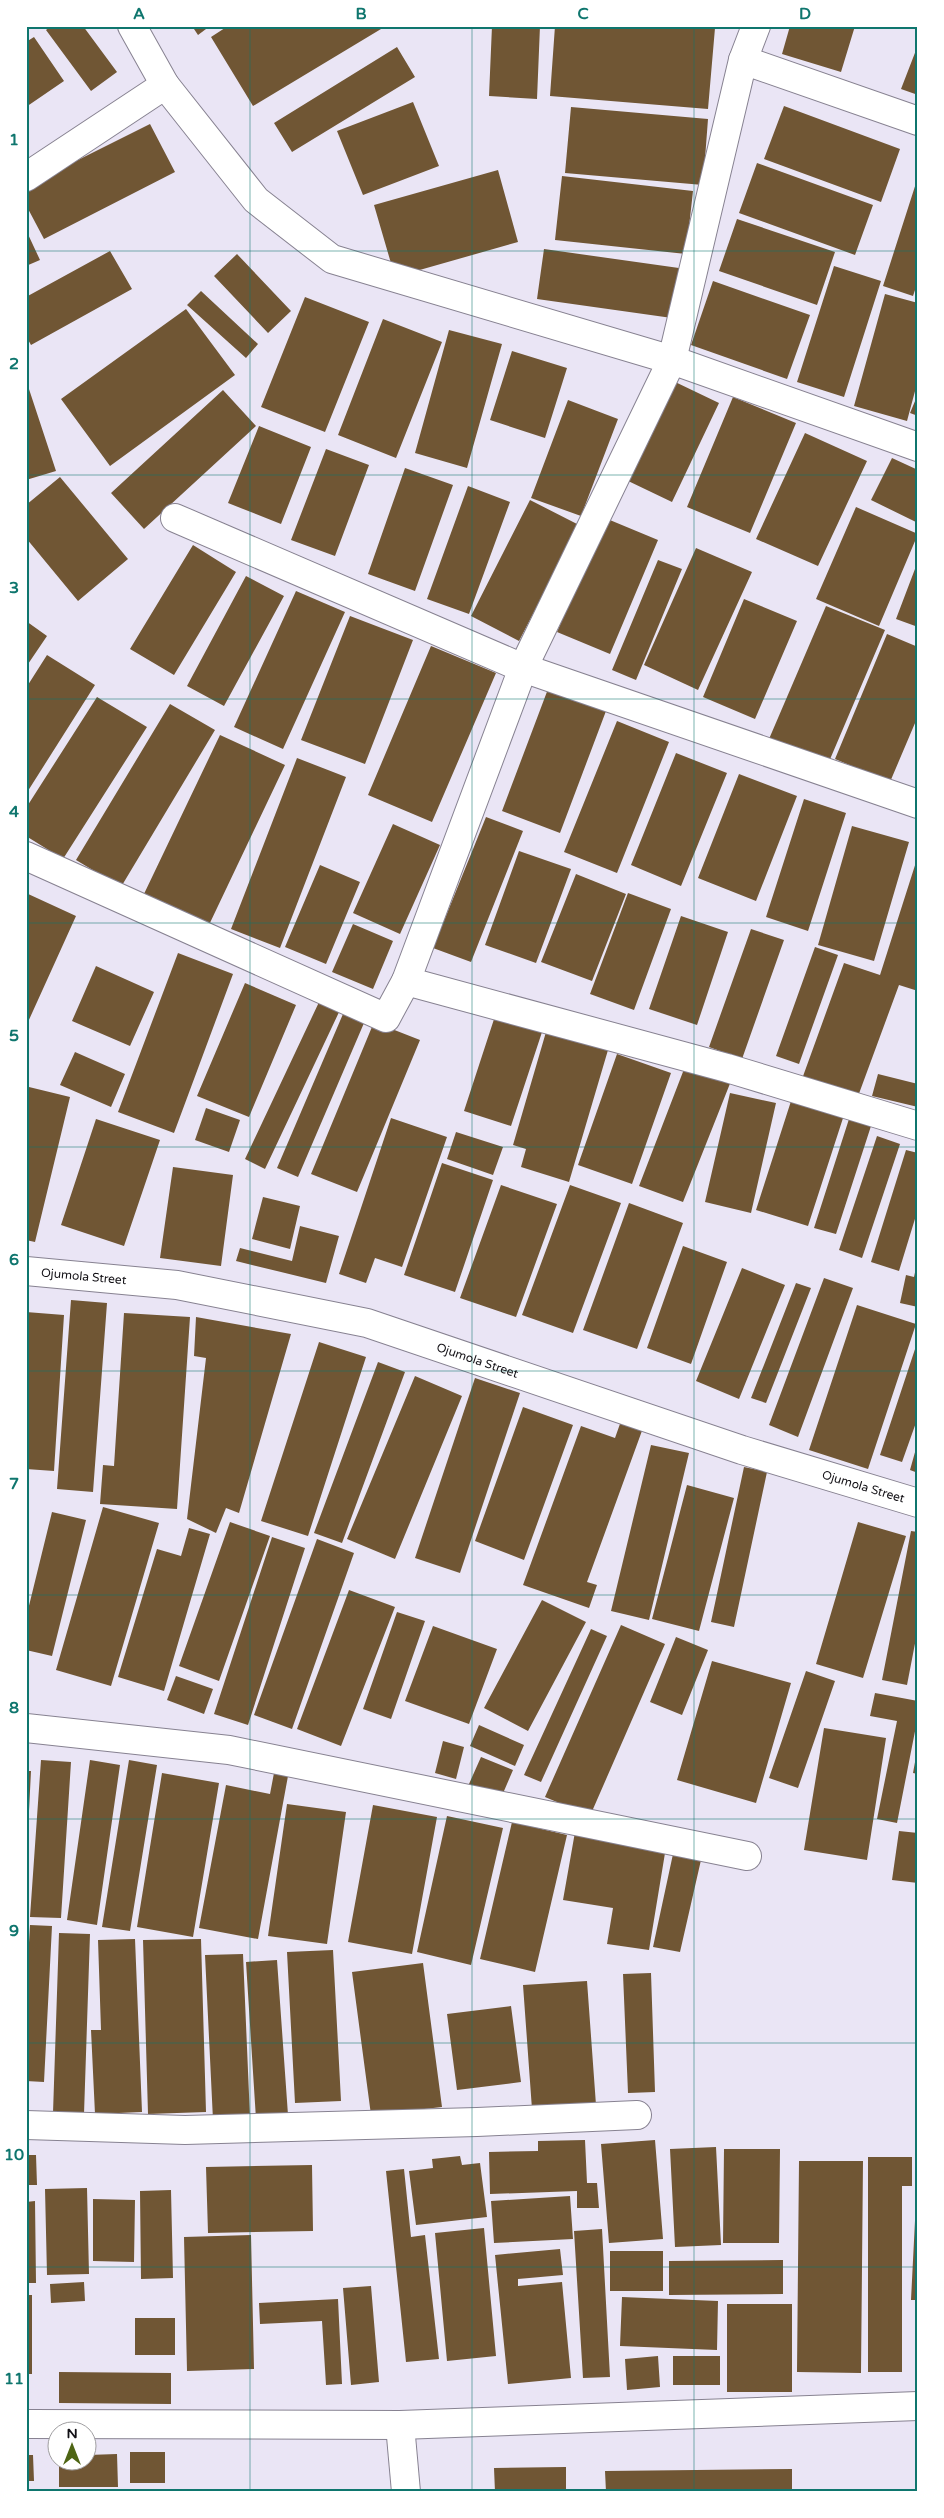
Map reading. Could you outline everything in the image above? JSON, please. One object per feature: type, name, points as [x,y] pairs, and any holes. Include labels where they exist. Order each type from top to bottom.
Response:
[{"type":"street","points":[[132,26],[166,85],[256,200],[332,259],[672,360],[918,446]]},
{"type":"street","points":[[26,856],[386,1018],[406,981],[523,668],[672,360],[743,60],[756,26]]},
{"type":"street","points":[[743,60],[918,121]]},
{"type":"street","points":[[26,177],[166,85]]},
{"type":"street","points":[[176,518],[523,668],[918,804]]},
{"type":"street","points":[[406,981],[727,1068],[918,1126]]},
{"type":"street","name":"Ojumola Street","points":[[26,1271],[177,1285],[367,1323],[742,1450],[918,1503]]},
{"type":"street","points":[[26,1728],[230,1750],[747,1856]]},
{"type":"street","points":[[26,2125],[185,2130],[638,2116]]},
{"type":"street","points":[[26,2424],[400,2425],[918,2406]]},
{"type":"street","points":[[400,2425],[406,2492]]},
{"type":"building","points":[[51,26],[83,26],[117,72],[91,91],[46,30]]},
{"type":"building","points":[[192,26],[210,26],[198,35]]},
{"type":"building","points":[[228,26],[386,26],[253,106],[211,37]]},
{"type":"building","points":[[492,26],[540,26],[537,99],[489,96]]},
{"type":"building","points":[[555,26],[687,26],[715,28],[708,109],[550,96]]},
{"type":"building","points":[[790,26],[855,26],[841,72],[782,54]]},
{"type":"building","points":[[34,37],[64,81],[26,107],[26,42]]},
{"type":"building","points":[[918,45],[918,95],[901,89]]},
{"type":"building","points":[[397,47],[415,77],[292,152],[274,123]]},
{"type":"building","points":[[413,102],[439,166],[363,195],[337,131]]},
{"type":"building","points":[[784,106],[900,149],[881,202],[764,159]]},
{"type":"building","points":[[571,107],[708,119],[703,185],[565,173]]},
{"type":"building","points":[[150,124],[175,172],[44,239],[26,205],[26,186]]},
{"type":"building","points":[[757,163],[873,205],[855,255],[739,213]]},
{"type":"building","points":[[498,170],[518,242],[395,277],[374,205]]},
{"type":"building","points":[[562,176],[693,191],[686,254],[555,240]]},
{"type":"building","points":[[917,180],[918,281],[913,296],[883,286]]},
{"type":"building","points":[[737,219],[835,252],[817,305],[719,271]]},
{"type":"building","points":[[26,230],[40,260],[26,266]]},
{"type":"building","points":[[544,249],[686,269],[679,319],[537,299]]},
{"type":"building","points":[[110,251],[132,289],[31,345],[26,336],[26,297]]},
{"type":"building","points":[[237,254],[291,311],[268,333],[214,276]]},
{"type":"building","points":[[834,266],[881,281],[844,397],[797,382]]},
{"type":"building","points":[[713,281],[810,315],[787,379],[691,345]]},
{"type":"building","points":[[201,291],[258,344],[246,358],[187,305]]},
{"type":"building","points":[[885,294],[918,303],[918,380],[907,421],[854,406]]},
{"type":"building","points":[[305,297],[369,322],[325,432],[261,407]]},
{"type":"building","points":[[186,309],[235,375],[110,466],[61,399]]},
{"type":"building","points":[[383,319],[442,342],[396,458],[338,435]]},
{"type":"building","points":[[449,330],[502,344],[467,468],[415,453]]},
{"type":"building","points":[[512,351],[567,368],[545,438],[490,420]]},
{"type":"building","points":[[26,380],[56,471],[26,480]]},
{"type":"building","points":[[671,380],[719,403],[672,502],[624,479]]},
{"type":"building","points":[[223,390],[256,426],[144,529],[111,493]]},
{"type":"building","points":[[918,394],[918,416],[910,413]]},
{"type":"building","points":[[733,397],[796,423],[750,533],[687,507]]},
{"type":"building","points":[[568,400],[618,419],[581,516],[531,498]]},
{"type":"building","points":[[259,426],[311,447],[281,524],[228,503]]},
{"type":"building","points":[[805,433],[867,461],[818,566],[756,539]]},
{"type":"building","points":[[326,449],[369,465],[335,556],[291,540]]},
{"type":"building","points":[[892,458],[918,470],[918,523],[871,500]]},
{"type":"building","points":[[405,468],[453,485],[415,591],[368,574]]},
{"type":"building","points":[[60,477],[128,559],[78,601],[26,538],[26,505]]},
{"type":"building","points":[[468,486],[510,502],[469,614],[427,599]]},
{"type":"building","points":[[530,500],[579,525],[519,641],[471,616]]},
{"type":"building","points":[[856,507],[918,534],[879,626],[816,599]]},
{"type":"building","points":[[605,518],[658,540],[610,654],[557,632]]},
{"type":"building","points":[[193,545],[236,572],[174,675],[130,649]]},
{"type":"building","points":[[696,548],[752,572],[698,690],[644,665]]},
{"type":"building","points":[[658,560],[682,569],[636,680],[612,670]]},
{"type":"building","points":[[918,561],[918,627],[896,619]]},
{"type":"building","points":[[246,576],[284,596],[224,706],[187,686]]},
{"type":"building","points":[[296,591],[345,612],[283,749],[234,727]]},
{"type":"building","points":[[744,599],[797,621],[755,719],[703,697]]},
{"type":"building","points":[[826,606],[885,630],[828,764],[769,739]]},
{"type":"building","points":[[350,616],[413,640],[365,764],[301,740]]},
{"type":"building","points":[[26,621],[47,636],[26,667]]},
{"type":"building","points":[[887,634],[918,647],[918,716],[890,782],[835,759]]},
{"type":"building","points":[[431,646],[496,673],[432,822],[368,795]]},
{"type":"building","points":[[47,655],[95,685],[26,794],[26,688]]},
{"type":"building","points":[[548,689],[606,711],[560,833],[502,811]]},
{"type":"building","points":[[97,697],[147,727],[63,859],[26,836],[26,808]]},
{"type":"building","points":[[170,704],[215,730],[121,887],[76,860]]},
{"type":"building","points":[[617,721],[669,742],[617,873],[564,852]]},
{"type":"building","points":[[220,735],[285,765],[208,927],[143,896]]},
{"type":"building","points":[[676,753],[727,773],[681,886],[631,865]]},
{"type":"building","points":[[297,758],[346,777],[280,948],[231,929]]},
{"type":"building","points":[[739,774],[797,796],[756,901],[698,878]]},
{"type":"building","points":[[804,799],[846,813],[808,931],[766,917]]},
{"type":"building","points":[[486,817],[523,831],[471,962],[433,948]]},
{"type":"building","points":[[393,824],[440,845],[400,934],[353,913]]},
{"type":"building","points":[[852,826],[909,842],[874,961],[818,945]]},
{"type":"building","points":[[519,851],[571,869],[536,963],[485,945]]},
{"type":"building","points":[[917,859],[918,991],[899,985],[857,1099],[802,1079],[844,963],[880,975]]},
{"type":"building","points":[[320,865],[360,882],[326,964],[285,947]]},
{"type":"building","points":[[576,874],[626,894],[592,981],[541,962]]},
{"type":"building","points":[[26,893],[76,916],[28,1022],[26,1021]]},
{"type":"building","points":[[628,893],[671,909],[634,1010],[590,994]]},
{"type":"building","points":[[681,916],[728,932],[697,1025],[649,1009]]},
{"type":"building","points":[[353,924],[393,941],[373,989],[332,972]]},
{"type":"building","points":[[751,929],[784,940],[742,1059],[709,1047]]},
{"type":"building","points":[[815,947],[838,955],[799,1064],[776,1056]]},
{"type":"building","points":[[178,953],[233,974],[174,1133],[118,1112]]},
{"type":"building","points":[[96,966],[154,992],[130,1046],[72,1021]]},
{"type":"building","points":[[245,983],[296,1005],[249,1117],[197,1096]]},
{"type":"building","points":[[320,1000],[340,1010],[265,1169],[245,1159]]},
{"type":"building","points":[[497,1010],[544,1026],[511,1126],[464,1111]]},
{"type":"building","points":[[343,1014],[364,1023],[298,1177],[277,1168]]},
{"type":"building","points":[[374,1022],[420,1040],[357,1192],[311,1174]]},
{"type":"building","points":[[546,1032],[608,1050],[569,1182],[521,1167],[526,1149],[513,1145]]},
{"type":"building","points":[[75,1052],[125,1074],[111,1107],[60,1085]]},
{"type":"building","points":[[617,1054],[671,1073],[632,1184],[578,1165]]},
{"type":"building","points":[[686,1064],[731,1081],[683,1202],[639,1186]]},
{"type":"building","points":[[878,1074],[918,1084],[918,1107],[872,1096]]},
{"type":"building","points":[[29,1087],[70,1097],[35,1242],[26,1240],[26,1097]]},
{"type":"building","points":[[730,1093],[776,1103],[751,1213],[705,1202]]},
{"type":"building","points":[[792,1098],[844,1115],[808,1226],[756,1210]]},
{"type":"building","points":[[206,1108],[240,1120],[229,1152],[195,1140]]},
{"type":"building","points":[[391,1118],[447,1137],[402,1267],[375,1258],[366,1283],[339,1274]]},
{"type":"building","points":[[96,1119],[160,1140],[124,1246],[61,1225]]},
{"type":"building","points":[[849,1119],[871,1126],[836,1234],[814,1228]]},
{"type":"building","points":[[456,1132],[503,1147],[493,1175],[447,1159]]},
{"type":"building","points":[[877,1136],[900,1144],[862,1258],[839,1250]]},
{"type":"building","points":[[906,1150],[918,1153],[918,1209],[899,1271],[871,1262]]},
{"type":"building","points":[[442,1163],[493,1180],[455,1292],[404,1275]]},
{"type":"building","points":[[173,1167],[233,1175],[221,1266],[160,1258]]},
{"type":"building","points":[[501,1185],[557,1204],[516,1317],[460,1298]]},
{"type":"building","points":[[570,1185],[621,1203],[573,1333],[522,1315]]},
{"type":"building","points":[[263,1197],[300,1206],[290,1249],[252,1239]]},
{"type":"building","points":[[629,1203],[683,1223],[637,1349],[583,1330]]},
{"type":"building","points":[[300,1226],[339,1236],[326,1283],[236,1261],[240,1248],[292,1261]]},
{"type":"building","points":[[683,1246],[727,1262],[691,1364],[647,1348]]},
{"type":"building","points":[[917,1263],[918,1307],[900,1303],[906,1275],[914,1277]]},
{"type":"building","points":[[742,1268],[785,1285],[739,1399],[696,1381]]},
{"type":"building","points":[[824,1278],[853,1288],[798,1437],[769,1425]]},
{"type":"building","points":[[796,1283],[811,1288],[766,1403],[751,1398]]},
{"type":"building","points":[[71,1300],[107,1303],[93,1492],[57,1489]]},
{"type":"building","points":[[857,1305],[916,1324],[868,1469],[809,1450]]},
{"type":"building","points":[[26,1312],[64,1315],[54,1471],[26,1469]]},
{"type":"building","points":[[124,1313],[190,1317],[177,1509],[100,1504],[103,1465],[114,1466]]},
{"type":"building","points":[[196,1317],[291,1334],[239,1513],[226,1508],[216,1533],[187,1519],[206,1358],[194,1356]]},
{"type":"building","points":[[319,1342],[366,1357],[308,1536],[261,1521]]},
{"type":"building","points":[[917,1343],[918,1417],[902,1462],[880,1455]]},
{"type":"building","points":[[378,1362],[405,1372],[342,1543],[314,1533]]},
{"type":"building","points":[[415,1376],[462,1396],[395,1559],[347,1539]]},
{"type":"building","points":[[475,1378],[520,1393],[460,1573],[415,1558]]},
{"type":"building","points":[[523,1407],[573,1425],[524,1560],[475,1541]]},
{"type":"building","points":[[621,1421],[643,1428],[587,1582],[597,1585],[589,1608],[523,1585],[581,1426],[615,1438]]},
{"type":"building","points":[[651,1445],[689,1453],[649,1620],[611,1611]]},
{"type":"building","points":[[918,1445],[918,1473],[910,1470]]},
{"type":"building","points":[[744,1467],[767,1472],[734,1627],[711,1622]]},
{"type":"building","points":[[687,1485],[734,1498],[699,1631],[652,1619]]},
{"type":"building","points":[[103,1507],[159,1523],[111,1686],[56,1670]]},
{"type":"building","points":[[52,1512],[86,1520],[52,1656],[26,1650],[26,1618]]},
{"type":"building","points":[[230,1522],[270,1536],[219,1681],[179,1666]]},
{"type":"building","points":[[858,1522],[906,1536],[863,1678],[816,1664]]},
{"type":"building","points":[[189,1528],[210,1534],[164,1691],[118,1677],[157,1549],[181,1556]]},
{"type":"building","points":[[911,1531],[918,1532],[918,1628],[907,1685],[882,1680]]},
{"type":"building","points":[[272,1537],[305,1548],[248,1725],[214,1714]]},
{"type":"building","points":[[317,1539],[354,1553],[292,1729],[254,1715]]},
{"type":"building","points":[[349,1590],[395,1607],[341,1746],[297,1729]]},
{"type":"building","points":[[542,1600],[586,1622],[528,1731],[484,1708]]},
{"type":"building","points":[[397,1612],[425,1621],[391,1719],[363,1709]]},
{"type":"building","points":[[621,1625],[665,1644],[590,1816],[545,1797]]},
{"type":"building","points":[[433,1626],[497,1649],[469,1724],[405,1701]]},
{"type":"building","points":[[591,1629],[607,1636],[541,1782],[524,1775]]},
{"type":"building","points":[[676,1637],[708,1650],[682,1715],[650,1702]]},
{"type":"building","points":[[712,1661],[791,1683],[756,1803],[677,1780]]},
{"type":"building","points":[[806,1671],[835,1681],[798,1788],[769,1778]]},
{"type":"building","points":[[176,1676],[213,1689],[204,1714],[167,1700]]},
{"type":"building","points":[[875,1693],[918,1701],[918,1716],[897,1823],[877,1819],[897,1721],[870,1716]]},
{"type":"building","points":[[479,1725],[524,1745],[515,1766],[470,1746]]},
{"type":"building","points":[[824,1728],[886,1738],[867,1860],[804,1850]]},
{"type":"building","points":[[443,1741],[464,1747],[456,1779],[435,1773]]},
{"type":"building","points":[[918,1751],[918,1774],[913,1773]]},
{"type":"building","points":[[481,1757],[513,1770],[501,1798],[469,1784]]},
{"type":"building","points":[[41,1760],[71,1762],[61,1918],[30,1917]]},
{"type":"building","points":[[90,1760],[120,1765],[97,1925],[67,1920]]},
{"type":"building","points":[[129,1760],[157,1765],[130,1931],[102,1927]]},
{"type":"building","points":[[26,1771],[31,1771],[28,1831],[26,1831]]},
{"type":"building","points":[[162,1773],[219,1783],[193,1937],[137,1927]]},
{"type":"building","points":[[274,1773],[288,1776],[258,1939],[199,1928],[226,1785],[270,1794]]},
{"type":"building","points":[[287,1804],[346,1812],[327,1944],[268,1936]]},
{"type":"building","points":[[373,1805],[437,1817],[412,1954],[348,1942]]},
{"type":"building","points":[[447,1816],[503,1828],[471,1965],[417,1952]]},
{"type":"building","points":[[512,1822],[567,1835],[535,1972],[480,1959]]},
{"type":"building","points":[[899,1831],[918,1833],[918,1883],[892,1880]]},
{"type":"building","points":[[575,1832],[666,1847],[649,1950],[607,1944],[613,1908],[563,1900]]},
{"type":"building","points":[[673,1854],[701,1860],[680,1952],[653,1947]]},
{"type":"building","points":[[30,1925],[52,1926],[44,2082],[26,2081],[26,1995]]},
{"type":"building","points":[[59,1933],[90,1934],[84,2114],[53,2113]]},
{"type":"building","points":[[135,1939],[142,2112],[95,2114],[91,2030],[101,2030],[98,1940]]},
{"type":"building","points":[[201,1939],[206,2112],[148,2114],[143,1940]]},
{"type":"building","points":[[333,1950],[341,2101],[295,2103],[287,1952]]},
{"type":"building","points":[[243,1954],[250,2118],[213,2120],[205,1955]]},
{"type":"building","points":[[277,1960],[288,2115],[256,2119],[246,1962]]},
{"type":"building","points":[[423,1963],[442,2107],[371,2115],[352,1972]]},
{"type":"building","points":[[651,1973],[655,2092],[628,2093],[623,1974]]},
{"type":"building","points":[[587,1981],[596,2105],[532,2109],[523,1985]]},
{"type":"building","points":[[511,2006],[521,2082],[457,2090],[447,2014]]},
{"type":"building","points":[[585,2140],[587,2183],[597,2183],[599,2208],[577,2208],[577,2191],[490,2194],[489,2152],[538,2151],[538,2141]]},
{"type":"building","points":[[655,2140],[663,2239],[609,2243],[601,2144]]},
{"type":"building","points":[[716,2147],[721,2245],[675,2247],[670,2149]]},
{"type":"building","points":[[724,2149],[780,2149],[779,2243],[723,2243]]},
{"type":"building","points":[[26,2155],[36,2155],[37,2185],[26,2185]]},
{"type":"building","points":[[460,2156],[462,2165],[480,2163],[487,2217],[416,2225],[409,2171],[433,2168],[432,2159]]},
{"type":"building","points":[[868,2157],[912,2157],[912,2186],[902,2186],[902,2372],[868,2372]]},
{"type":"building","points":[[799,2161],[863,2161],[861,2373],[797,2372]]},
{"type":"building","points":[[312,2165],[313,2231],[208,2233],[206,2167]]},
{"type":"building","points":[[404,2169],[411,2237],[425,2235],[439,2359],[406,2362],[386,2171]]},
{"type":"building","points":[[87,2188],[89,2274],[47,2275],[45,2189]]},
{"type":"building","points":[[171,2190],[173,2278],[141,2279],[140,2191]]},
{"type":"building","points":[[570,2196],[573,2239],[494,2243],[491,2201]]},
{"type":"building","points":[[93,2199],[135,2200],[134,2262],[93,2261]]},
{"type":"building","points":[[35,2201],[36,2283],[26,2283],[26,2202]]},
{"type":"building","points":[[916,2201],[918,2201],[918,2300],[911,2300]]},
{"type":"building","points":[[484,2228],[496,2356],[447,2361],[435,2233]]},
{"type":"building","points":[[602,2229],[610,2377],[583,2378],[574,2231]]},
{"type":"building","points":[[251,2235],[254,2369],[187,2371],[184,2237]]},
{"type":"building","points":[[560,2249],[563,2275],[518,2279],[518,2286],[562,2282],[571,2378],[508,2384],[495,2255]]},
{"type":"building","points":[[610,2251],[663,2251],[663,2291],[610,2291]]},
{"type":"building","points":[[783,2260],[783,2294],[669,2295],[669,2261]]},
{"type":"building","points":[[84,2282],[85,2301],[51,2303],[50,2284]]},
{"type":"building","points":[[371,2286],[379,2382],[351,2385],[343,2288]]},
{"type":"building","points":[[26,2295],[32,2295],[32,2374],[26,2374]]},
{"type":"building","points":[[622,2297],[718,2301],[717,2350],[620,2346]]},
{"type":"building","points":[[338,2299],[342,2384],[326,2385],[322,2321],[260,2324],[259,2303]]},
{"type":"building","points":[[727,2304],[792,2304],[792,2392],[727,2392]]},
{"type":"building","points":[[135,2318],[175,2318],[175,2355],[135,2355]]},
{"type":"building","points":[[658,2356],[660,2387],[627,2390],[625,2359]]},
{"type":"building","points":[[673,2356],[720,2356],[720,2385],[673,2385]]},
{"type":"building","points":[[59,2372],[171,2373],[171,2404],[59,2403]]},
{"type":"building","points":[[130,2452],[165,2452],[165,2483],[130,2483]]},
{"type":"building","points":[[117,2454],[118,2487],[59,2487],[59,2470],[98,2470],[98,2455]]},
{"type":"building","points":[[26,2455],[33,2455],[34,2481],[26,2481]]},
{"type":"building","points":[[566,2467],[566,2492],[495,2492],[494,2468]]},
{"type":"building","points":[[792,2469],[792,2492],[606,2492],[605,2471]]}]
